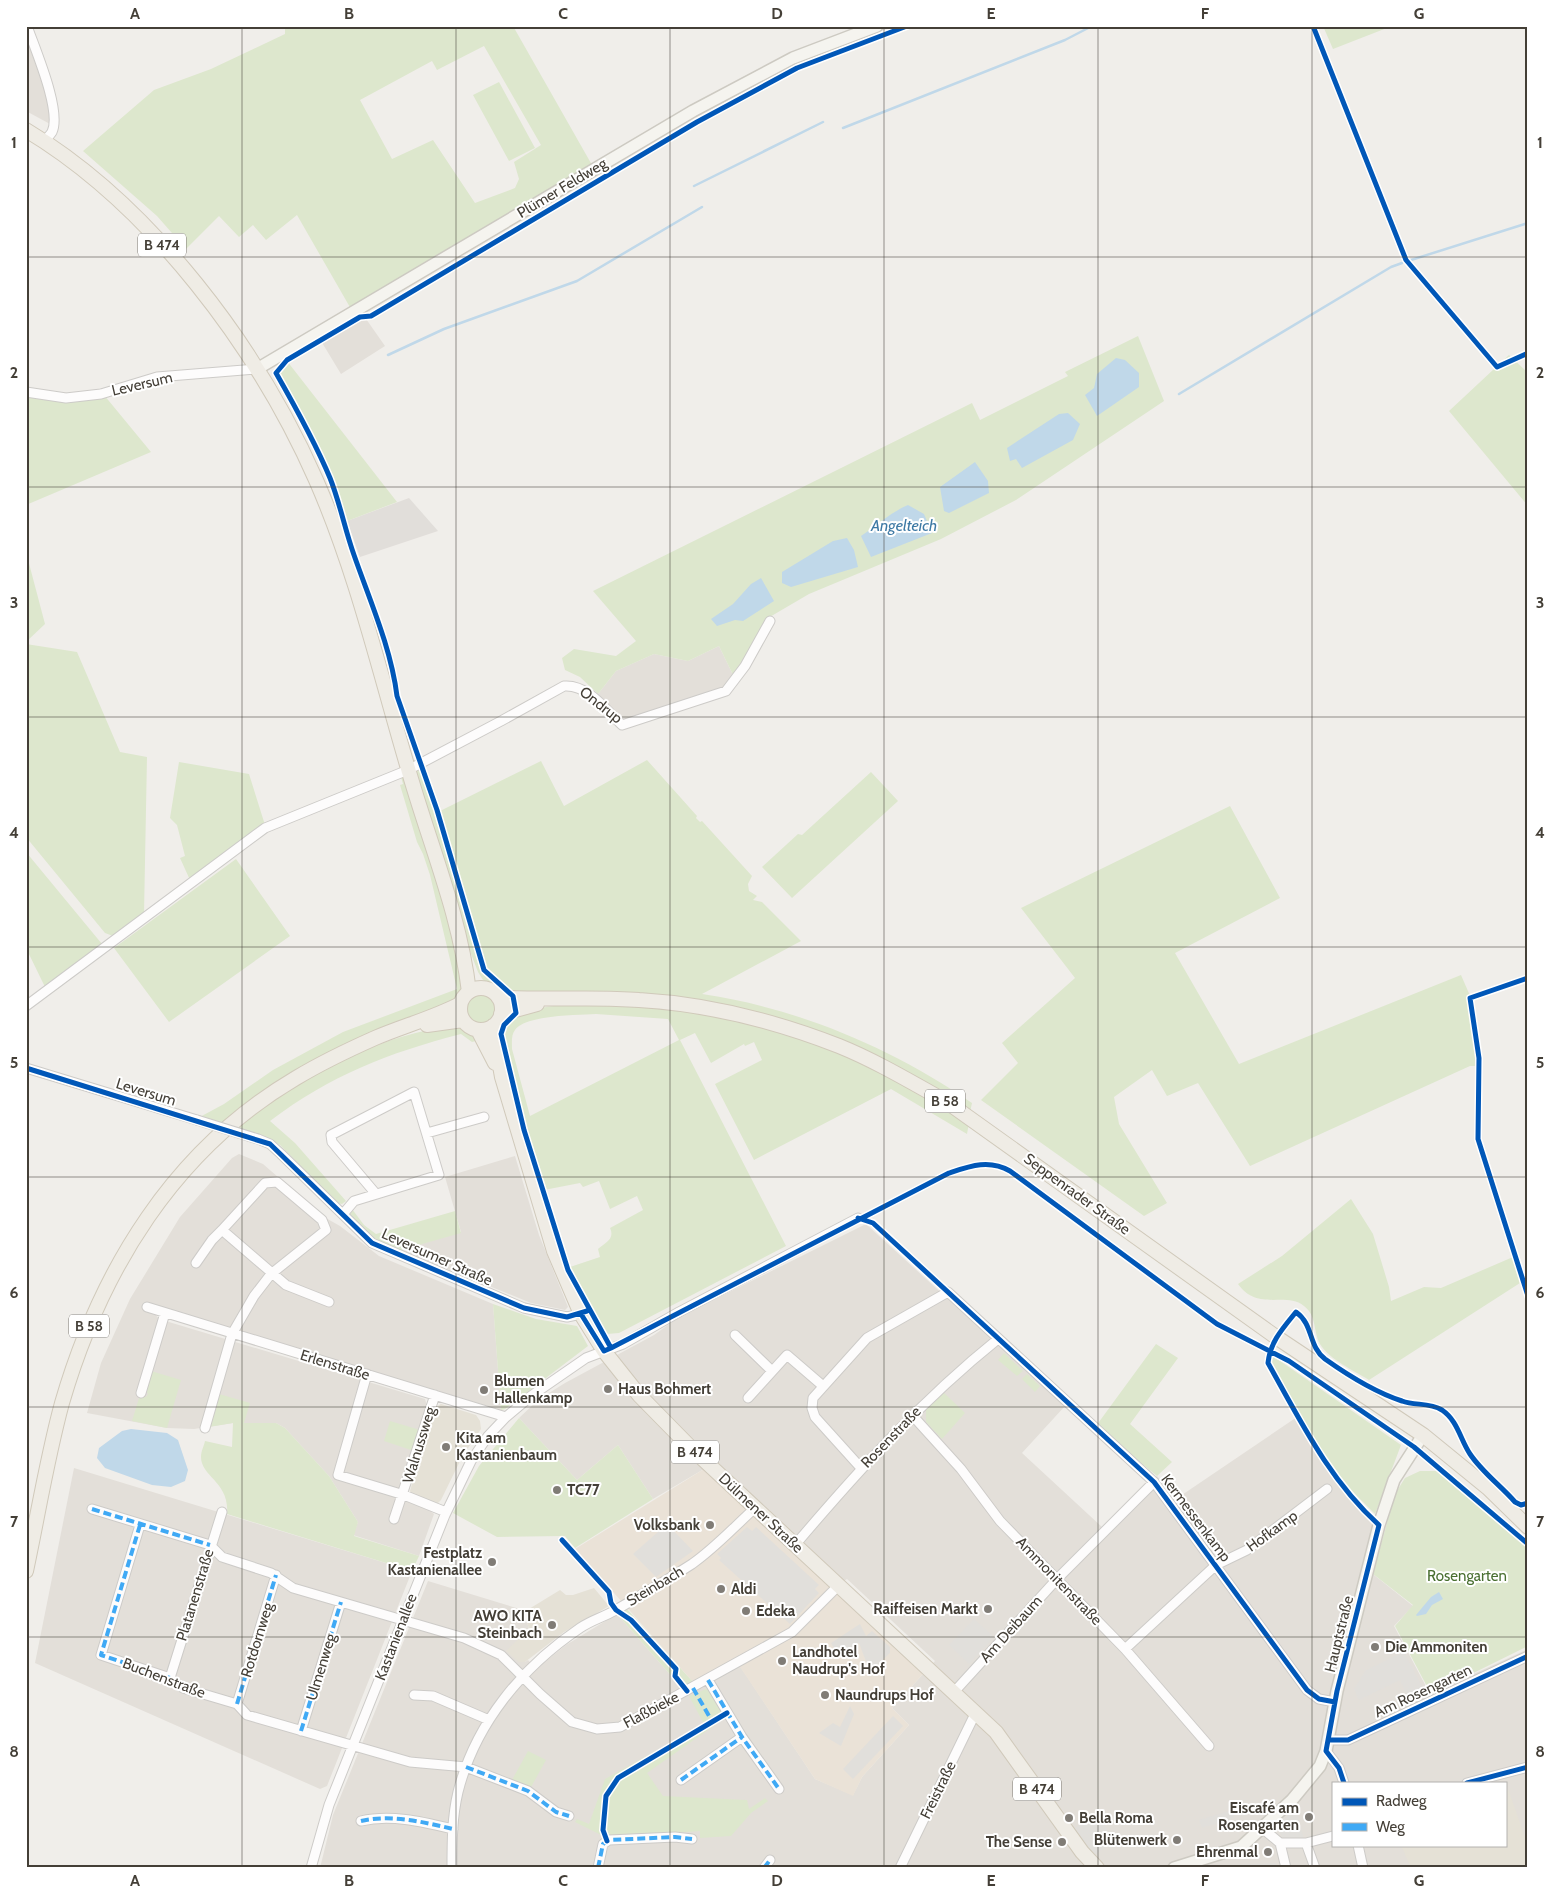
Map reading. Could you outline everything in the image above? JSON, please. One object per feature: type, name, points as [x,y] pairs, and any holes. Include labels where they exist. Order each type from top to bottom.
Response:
[{"type":"main road","name":"B 474","points":[[26,130],[45,141],[145,226],[193,279],[258,369],[289,424],[320,489],[346,559],[456,927],[469,992]]},
{"type":"main road","name":"B 474","points":[[456,927],[483,988]]},
{"type":"main road","points":[[483,988],[493,992],[498,997],[497,1020],[478,1030],[467,1025],[463,1020],[460,1004],[469,992],[483,988]]},
{"type":"main road","name":"Seppenrader Straße","points":[[498,997],[640,1000],[738,1014],[787,1027],[840,1046],[891,1071],[947,1102],[1276,1337],[1423,1435],[1488,1488],[1528,1527]]},
{"type":"main road","name":"Seppenrader Straße","points":[[497,1020],[564,998]]},
{"type":"main road","name":"B 58","points":[[26,1571],[48,1465],[72,1372],[100,1298],[149,1214],[194,1161],[234,1122],[295,1079],[347,1051],[460,1004]]},
{"type":"main road","name":"B 58","points":[[394,1031],[463,1020]]},
{"type":"main road","name":"Dülmener Straße","points":[[497,1020],[502,1077]]},
{"type":"main road","name":"Dülmener Straße","points":[[478,1030],[502,1077],[554,1251],[581,1314],[604,1351],[657,1414],[755,1508],[954,1692],[973,1717],[996,1732],[1082,1852],[1096,1868]]},
{"type":"street","points":[[27,26],[51,98],[54,118],[52,131],[45,141]]},
{"type":"street","name":"Plümer Feldweg","points":[[258,369],[693,111],[793,58],[877,26]]},
{"type":"street","name":"Leversum","points":[[26,392],[66,398],[101,394],[157,377],[258,369]]},
{"type":"street","name":"Ondrup","points":[[408,770],[564,686],[573,685],[585,690],[622,725],[726,691],[745,666],[770,621]]},
{"type":"street","points":[[26,1006],[265,828],[408,770]]},
{"type":"street","name":"Leversum","points":[[26,1068],[258,1139]]},
{"type":"street","points":[[342,1214],[354,1201],[439,1175],[414,1092],[331,1135],[332,1142],[376,1194]]},
{"type":"street","points":[[427,1133],[484,1117]]},
{"type":"street","name":"Leversumer Straße","points":[[258,1139],[270,1144],[372,1242],[489,1294],[533,1310],[566,1318],[581,1314]]},
{"type":"street","points":[[196,1263],[222,1230],[265,1183],[271,1181],[277,1182],[322,1220],[326,1230],[271,1274],[254,1296],[232,1334],[205,1428]]},
{"type":"street","name":"Kastanienallee","points":[[311,1868],[320,1832],[402,1620],[446,1512],[478,1448],[506,1417],[586,1358],[623,1344],[679,1312],[858,1218]]},
{"type":"street","points":[[222,1230],[286,1285],[329,1302]]},
{"type":"street","name":"Kermessenkamp","points":[[823,1386],[868,1338],[948,1292],[1154,1482],[1307,1690],[1319,1698],[1335,1702]]},
{"type":"street","name":"Erlenstraße","points":[[147,1307],[506,1417]]},
{"type":"street","points":[[141,1393],[165,1313]]},
{"type":"street","points":[[735,1335],[772,1371]]},
{"type":"street","name":"Rosenstraße","points":[[795,1545],[861,1468],[912,1414],[958,1371],[998,1339]]},
{"type":"street","points":[[748,1398],[787,1355],[823,1386],[813,1398],[813,1412],[861,1468]]},
{"type":"street","points":[[367,1374],[338,1475],[404,1495],[446,1512]]},
{"type":"street","name":"Walnussweg","points":[[394,1519],[404,1495],[435,1395]]},
{"type":"street","name":"Ammonitenstraße","points":[[912,1414],[961,1469],[1000,1521],[1058,1578],[1125,1649],[1210,1746]]},
{"type":"street","name":"Hauptstraße","points":[[1174,1868],[1241,1847],[1315,1774],[1327,1746],[1335,1702],[1379,1525],[1394,1480],[1423,1435]]},
{"type":"street","name":"Am Deibaum","points":[[954,1692],[1058,1578],[1154,1482]]},
{"type":"street","name":"Hofkamp","points":[[1125,1649],[1216,1565],[1247,1550],[1327,1490]]},
{"type":"street","name":"Steinbach","points":[[452,1868],[452,1829],[458,1794],[466,1767],[489,1720],[523,1677],[548,1652],[580,1628],[616,1610],[708,1552],[755,1508]]},
{"type":"street","points":[[92,1509],[210,1545],[222,1557],[276,1575],[293,1588],[402,1620]]},
{"type":"street","name":"Platanenstraße","points":[[170,1678],[210,1545],[222,1512]]},
{"type":"street","name":"Buchenstraße","points":[[140,1525],[101,1655],[170,1678],[183,1688],[237,1704],[247,1715],[410,1762],[466,1767],[528,1791],[556,1812],[569,1816]]},
{"type":"street","name":"Rotdornweg","points":[[237,1704],[276,1575]]},
{"type":"street","name":"Flaßbieke","points":[[402,1620],[491,1649],[501,1655],[572,1722],[588,1728],[606,1729],[630,1724],[673,1697],[708,1680],[792,1632],[839,1585]]},
{"type":"street","name":"Ulmenweg","points":[[301,1731],[341,1602]]},
{"type":"street","name":"Am Rosengarten","points":[[1327,1746],[1348,1740],[1528,1656]]},
{"type":"street","points":[[708,1680],[742,1737],[779,1789]]},
{"type":"street","points":[[414,1695],[433,1696],[489,1720]]},
{"type":"street","name":"Freistraße","points":[[900,1868],[973,1717]]},
{"type":"street","points":[[681,1780],[742,1737]]},
{"type":"street","points":[[1327,1746],[1339,1768],[1344,1782]]},
{"type":"street","points":[[1471,1782],[1528,1767]]},
{"type":"street","points":[[361,1821],[382,1817],[394,1818],[452,1829]]},
{"type":"street","points":[[1262,1828],[1280,1843],[1286,1868]]},
{"type":"street","points":[[1280,1843],[1306,1843],[1332,1836]]},
{"type":"street","points":[[598,1868],[603,1844],[608,1840],[675,1837],[692,1839]]},
{"type":"street","points":[[1306,1843],[1316,1868]]},
{"type":"street","points":[[1358,1846],[1364,1868]]},
{"type":"shaded area","points":[[26,37],[48,100],[50,124],[26,111]]},
{"type":"shaded area","points":[[364,316],[385,346],[341,374],[321,341]]},
{"type":"shaded area","points":[[409,498],[438,531],[360,557],[347,521]]},
{"type":"shaded area","points":[[719,646],[734,677],[724,688],[622,720],[598,694],[616,671],[654,654],[688,661]]},
{"type":"shaded area","points":[[239,1154],[263,1164],[324,1217],[340,1226],[379,1256],[493,1304],[501,1410],[145,1303],[143,1308],[154,1313],[159,1319],[425,1399],[427,1406],[401,1488],[434,1514],[419,1556],[353,1535],[358,1522],[329,1476],[285,1428],[276,1423],[233,1423],[194,1429],[167,1428],[87,1413],[101,1363],[130,1299],[180,1217],[232,1158]]},
{"type":"shaded area","points":[[515,1156],[539,1235],[568,1307],[565,1310],[531,1303],[401,1250],[461,1232],[445,1177]]},
{"type":"shaded area","points":[[866,1224],[1065,1406],[1022,1453],[1102,1527],[1157,1476],[1176,1499],[1297,1417],[1338,1478],[1383,1524],[1369,1571],[1413,1606],[1394,1626],[1430,1694],[1528,1649],[1528,1868],[320,1868],[333,1815],[428,1581],[523,1610],[529,1629],[525,1662],[528,1660],[536,1669],[566,1645],[617,1614],[681,1687],[734,1657],[815,1779],[853,1795],[862,1777],[909,1725],[892,1708],[935,1661],[847,1579],[844,1581],[713,1459],[704,1469],[653,1499],[618,1445],[577,1480],[519,1418],[538,1400],[565,1383],[654,1335],[679,1317]]},
{"type":"shaded area","name":"Kita am Kastanienbaum","points":[[441,1404],[476,1415],[480,1421],[481,1429],[462,1457],[441,1500],[437,1504],[411,1494],[410,1491],[434,1408]]},
{"type":"shaded area","points":[[74,1468],[412,1571],[327,1786],[320,1789],[35,1663]]},
{"type":"shaded area","points":[[704,1469],[923,1674],[892,1708],[909,1725],[862,1777],[853,1796],[815,1779],[734,1658],[693,1682],[575,1549]]},
{"type":"shaded area","points":[[667,1524],[693,1551],[656,1577],[633,1554]]},
{"type":"shaded area","points":[[747,1527],[752,1531],[756,1527],[819,1585],[815,1589],[819,1593],[790,1624],[719,1560],[721,1558],[717,1554]]},
{"type":"shaded area","name":"AWO KITA Steinbach","points":[[594,1588],[609,1606],[564,1632],[525,1662],[519,1662],[506,1651],[529,1629],[524,1612],[560,1590],[566,1595],[573,1595]]},
{"type":"shaded area","points":[[974,1619],[994,1637],[969,1664],[949,1645]]},
{"type":"shaded area","points":[[860,1624],[866,1636],[872,1631],[890,1647],[890,1653],[870,1672],[859,1643],[838,1655],[831,1643]]},
{"type":"shaded area","points":[[1404,1652],[1425,1692],[1409,1699],[1400,1680],[1359,1700],[1354,1689],[1366,1670]]},
{"type":"shaded area","points":[[850,1706],[854,1714],[841,1746],[819,1733],[833,1723],[840,1727]]},
{"type":"shaded area","points":[[893,1716],[903,1726],[853,1779],[843,1769]]},
{"type":"shaded area","points":[[1508,1789],[1528,1846],[1528,1868],[1411,1868],[1401,1846],[1506,1846],[1506,1790]]},
{"type":"shaded area","points":[[1295,1805],[1304,1840],[1284,1839],[1277,1829]]},
{"type":"shaded area","points":[[1232,1810],[1234,1818],[1202,1828],[1199,1820]]},
{"type":"shaded area","points":[[1096,1814],[1115,1840],[1093,1856],[1073,1829]]},
{"type":"shaded area","points":[[1276,1863],[1276,1868],[1233,1868],[1233,1865]]},
{"type":"green space","points":[[285,26],[513,26],[592,165],[351,309],[297,215],[266,240],[253,225],[239,237],[219,216],[186,249],[157,216],[83,151],[154,90],[211,69],[285,34]],"holes":[[[484,46],[541,145],[514,162],[519,179],[515,188],[475,203],[433,140],[392,159],[360,100],[432,61],[437,70]]]},
{"type":"green space","points":[[1323,26],[1392,26],[1333,49]]},
{"type":"green space","points":[[499,82],[535,148],[509,161],[473,95]]},
{"type":"green space","points":[[1138,336],[1164,401],[1016,500],[941,539],[809,594],[768,618],[734,677],[719,646],[688,661],[654,654],[616,671],[598,694],[580,677],[565,670],[562,658],[574,649],[616,656],[636,641],[593,591],[972,403],[980,420],[1068,376],[1065,372]]},
{"type":"green space","points":[[1509,355],[1528,373],[1528,506],[1449,411]]},
{"type":"green space","points":[[287,361],[397,502],[347,521],[334,482],[318,445],[279,374]]},
{"type":"green space","points":[[26,393],[104,395],[151,452],[26,505]]},
{"type":"green space","points":[[26,552],[45,624],[26,642]]},
{"type":"green space","points":[[26,644],[77,652],[120,752],[147,757],[144,914],[113,936],[105,933],[26,837]]},
{"type":"green space","points":[[647,760],[697,816],[696,818],[700,822],[702,821],[752,876],[748,884],[749,891],[757,896],[753,900],[762,902],[801,941],[702,994],[738,1000],[773,1009],[843,1033],[877,1048],[941,1083],[972,1103],[970,1112],[759,1014],[503,994],[483,980],[463,933],[415,774],[423,764],[440,811],[541,761],[564,806]]},
{"type":"green space","points":[[179,762],[249,774],[265,825],[190,880],[180,858],[185,856],[177,825],[170,818]]},
{"type":"green space","points":[[871,772],[898,801],[792,898],[762,867],[798,834],[802,835]]},
{"type":"green space","points":[[401,777],[404,777],[450,920],[464,980],[463,990],[457,1000],[400,1024],[223,1125],[198,1118],[224,1104],[273,1070],[343,1032],[457,989],[430,875],[417,842],[400,785],[403,784]]},
{"type":"green space","points":[[1230,806],[1280,898],[1175,953],[1239,1064],[1461,975],[1471,998],[1481,1060],[1478,1066],[1470,1066],[1250,1166],[1198,1083],[1167,1096],[1152,1070],[1114,1097],[1119,1124],[1167,1203],[1144,1216],[981,1100],[1018,1063],[1002,1043],[1075,978],[1021,908]]},
{"type":"green space","points":[[26,852],[102,944],[45,987],[26,948]]},
{"type":"green space","points":[[236,859],[290,936],[169,1022],[114,948]]},
{"type":"green space","points":[[481,994],[492,998],[496,1009],[492,1020],[481,1024],[470,1020],[466,1009],[470,998]]},
{"type":"green space","points":[[575,1004],[616,1005],[696,1013],[774,1030],[812,1042],[850,1057],[908,1086],[969,1123],[967,1134],[891,1089],[754,1160],[715,1084],[762,1060],[754,1042],[745,1046],[744,1044],[711,1063],[695,1033],[680,1040],[786,1246],[619,1333],[607,1334],[570,1267],[600,1257],[598,1249],[611,1238],[610,1228],[643,1210],[637,1196],[610,1209],[599,1181],[583,1187],[580,1183],[544,1190],[518,1101],[503,1037],[506,1027],[512,1019],[521,1014],[544,1007]],"holes":[[[596,1014],[668,1019],[679,1040],[530,1116],[512,1049],[513,1034],[521,1025],[529,1021],[552,1017]]]},
{"type":"green space","points":[[458,1025],[480,1040],[472,1042],[461,1034],[409,1049],[361,1067],[315,1091],[270,1121],[295,1143],[346,1201],[342,1204],[337,1203],[280,1145],[270,1139],[235,1129],[287,1092],[340,1061],[397,1038],[427,1030]]},
{"type":"green space","points":[[1351,1199],[1373,1234],[1389,1287],[1391,1301],[1424,1287],[1441,1288],[1513,1257],[1520,1283],[1369,1380],[1342,1364],[1324,1350],[1318,1339],[1311,1314],[1304,1306],[1288,1300],[1254,1297],[1238,1284],[1282,1256]]},
{"type":"green space","points":[[352,1209],[364,1225],[376,1234],[455,1211],[461,1233],[401,1250],[395,1247],[390,1248],[366,1233],[356,1224],[348,1212]]},
{"type":"green space","points":[[493,1304],[536,1319],[577,1326],[588,1346],[505,1409],[501,1410]]},
{"type":"green space","points":[[1156,1344],[1178,1358],[1130,1424],[1172,1462],[1157,1476],[1096,1426]]},
{"type":"green space","points":[[1004,1353],[1023,1371],[1017,1376],[998,1360]]},
{"type":"green space","points":[[1273,1356],[1401,1445],[1375,1514],[1338,1477],[1315,1443],[1270,1364]]},
{"type":"green space","points":[[151,1371],[181,1380],[167,1428],[132,1421],[140,1395],[146,1397],[148,1394],[145,1389]]},
{"type":"green space","points":[[1027,1374],[1040,1386],[1035,1392],[1022,1379]]},
{"type":"green space","points":[[943,1392],[965,1413],[942,1439],[926,1422],[926,1410]]},
{"type":"green space","points":[[219,1394],[250,1403],[244,1423],[276,1423],[285,1428],[329,1476],[358,1522],[354,1536],[419,1556],[412,1571],[227,1514],[227,1503],[224,1494],[205,1470],[201,1457],[205,1441],[232,1447],[233,1423],[209,1427]]},
{"type":"green space","name":"TC77","points":[[519,1418],[577,1480],[618,1445],[653,1499],[575,1548],[565,1536],[497,1537],[453,1513],[479,1466]]},
{"type":"green space","points":[[390,1421],[420,1430],[414,1451],[384,1441]]},
{"type":"green space","name":"Rosengarten","points":[[1420,1471],[1436,1471],[1528,1549],[1528,1646],[1431,1694],[1395,1626],[1413,1605],[1373,1574],[1395,1494],[1405,1478]]},
{"type":"green space","points":[[627,1609],[693,1682],[681,1687],[617,1614]]},
{"type":"green space","points":[[706,1689],[709,1690],[725,1718],[647,1773],[663,1796],[747,1800],[749,1809],[765,1798],[768,1801],[751,1813],[731,1836],[700,1838],[700,1831],[607,1838],[575,1822],[577,1819],[589,1824],[605,1779],[704,1724],[689,1696]]},
{"type":"green space","points":[[528,1751],[546,1760],[530,1789],[512,1780]]},
{"type":"water","points":[[1116,358],[1125,360],[1139,373],[1139,387],[1097,416],[1085,395],[1094,388],[1097,374]]},
{"type":"water","points":[[1068,413],[1080,424],[1073,440],[1022,468],[1016,459],[1010,461],[1007,448],[1059,414]]},
{"type":"water","points":[[975,462],[988,481],[989,493],[949,513],[944,511],[940,487]]},
{"type":"water","name":"Angelteich","points":[[908,505],[924,514],[932,533],[871,557],[861,536],[890,515]]},
{"type":"water","points":[[847,538],[854,550],[858,567],[791,587],[782,583],[782,572],[833,541]]},
{"type":"water","points":[[761,578],[774,601],[743,621],[735,620],[717,626],[711,619],[733,604],[751,584]]},
{"type":"water","points":[[131,1429],[167,1433],[178,1440],[188,1470],[185,1481],[171,1487],[152,1485],[105,1468],[97,1458],[99,1448],[122,1431]]},
{"type":"water","points":[[1439,1592],[1443,1599],[1432,1605],[1426,1614],[1417,1616],[1431,1597]]},
{"type":"waterway","points":[[843,128],[1065,40],[1092,26]]},
{"type":"waterway","points":[[694,186],[823,122]]},
{"type":"waterway","points":[[388,355],[444,329],[577,281],[702,207]]},
{"type":"waterway","points":[[1411,260],[1528,223]]},
{"type":"waterway","points":[[1179,394],[1391,267],[1402,263]]},
{"type":"marked path","points":[[92,1509],[210,1545]]},
{"type":"marked path","points":[[140,1525],[101,1655],[170,1678]]},
{"type":"marked path","points":[[237,1704],[276,1575]]},
{"type":"marked path","points":[[301,1731],[341,1602]]},
{"type":"marked path","points":[[708,1680],[742,1737],[779,1789]]},
{"type":"marked path","points":[[693,1688],[713,1723]]},
{"type":"marked path","points":[[681,1780],[742,1737]]},
{"type":"marked path","points":[[466,1767],[528,1791],[556,1812],[569,1816]]},
{"type":"marked path","points":[[361,1821],[384,1818],[419,1822],[453,1829]]},
{"type":"marked path","points":[[598,1868],[603,1844],[609,1840],[675,1837],[692,1839]]},
{"type":"marked path","points":[[764,1868],[770,1860]]},
{"type":"cycle path","points":[[611,1348],[568,1270],[524,1130],[501,1034],[504,1025],[516,1013],[513,996],[484,970],[437,810],[397,696],[385,642],[351,546],[334,487],[312,438],[276,373],[287,360],[360,317],[371,316],[697,122],[797,68],[907,26]]},
{"type":"cycle path","points":[[1313,26],[1406,260],[1497,367],[1528,353]]},
{"type":"cycle path","points":[[1528,978],[1470,998],[1479,1058],[1478,1139],[1528,1296]]},
{"type":"cycle path","points":[[26,1068],[270,1144],[372,1243],[524,1308],[567,1317],[587,1311]]},
{"type":"cycle path","points":[[581,1314],[604,1351],[949,1173],[972,1166],[995,1165],[1010,1171],[1217,1324],[1289,1361],[1414,1447],[1528,1544]]},
{"type":"cycle path","points":[[858,1218],[873,1223],[1154,1482],[1307,1690],[1319,1699],[1335,1702]]},
{"type":"cycle path","points":[[1344,1782],[1339,1768],[1326,1751],[1337,1691],[1379,1525],[1345,1489],[1330,1469],[1268,1363],[1271,1348],[1282,1330],[1296,1312],[1306,1323],[1316,1348],[1325,1359],[1362,1383],[1382,1393],[1407,1402],[1432,1406],[1442,1410],[1452,1419],[1470,1454],[1480,1467],[1515,1502],[1521,1505],[1528,1503]]},
{"type":"cycle path","points":[[562,1540],[609,1592],[611,1603],[616,1610],[631,1620],[676,1669],[675,1676],[687,1691]]},
{"type":"cycle path","points":[[1328,1740],[1348,1740],[1528,1656]]},
{"type":"cycle path","points":[[607,1841],[603,1830],[606,1796],[618,1778],[727,1713]]},
{"type":"cycle path","points":[[1471,1782],[1528,1767]]},
{"type":"place","name":"Haus Bohmert","points":[[608,1389]]},
{"type":"place","name":"Blumen Hallenkamp","points":[[484,1390]]},
{"type":"place","name":"Kita am Kastanienbaum","points":[[446,1447]]},
{"type":"place","name":"TC77","points":[[557,1490]]},
{"type":"place","name":"Volksbank","points":[[710,1525]]},
{"type":"place","name":"Festplatz Kastanienallee","points":[[492,1562]]},
{"type":"place","name":"Aldi","points":[[721,1589]]},
{"type":"place","name":"Raiffeisen Markt","points":[[988,1609]]},
{"type":"place","name":"Edeka","points":[[746,1611]]},
{"type":"place","name":"AWO KITA Steinbach","points":[[552,1625]]},
{"type":"place","name":"Die Ammoniten","points":[[1375,1647]]},
{"type":"place","name":"Landhotel Naudrup's Hof","points":[[782,1661]]},
{"type":"place","name":"Naundrups Hof","points":[[825,1695]]},
{"type":"place","name":"Eiscafé am Rosengarten","points":[[1309,1817]]},
{"type":"place","name":"Bella Roma","points":[[1069,1818]]},
{"type":"place","name":"Blütenwerk","points":[[1177,1840]]},
{"type":"place","name":"The Sense","points":[[1062,1842]]},
{"type":"place","name":"Ehrenmal","points":[[1268,1852]]}]
